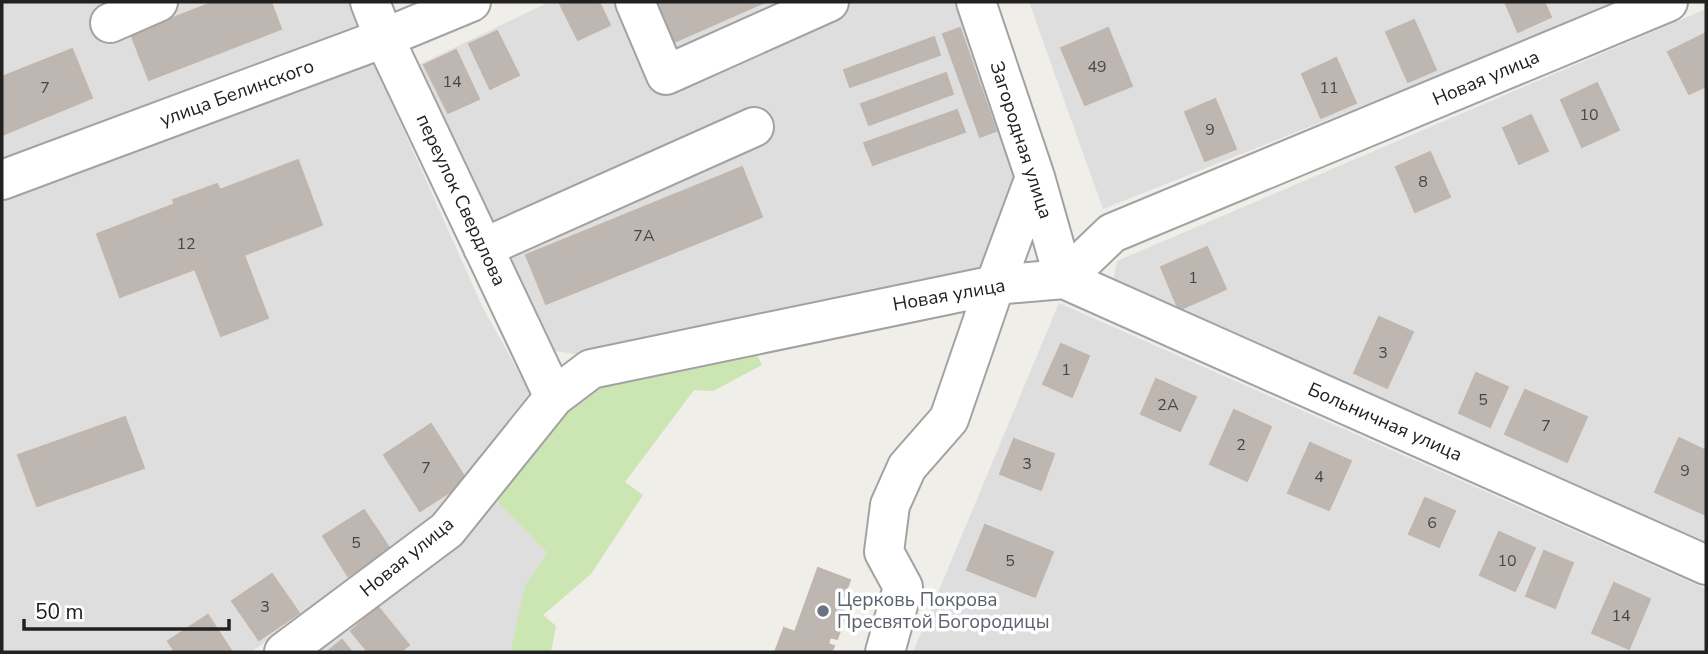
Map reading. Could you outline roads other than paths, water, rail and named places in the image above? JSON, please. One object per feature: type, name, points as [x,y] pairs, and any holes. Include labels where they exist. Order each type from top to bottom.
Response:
[{"type":"street","points":[[110,23],[158,2]]},
{"type":"street","name":"переулок Свердлова","points":[[370,2],[384,38],[554,397]]},
{"type":"street","name":"улица Белинского","points":[[2,180],[384,38],[471,2]]},
{"type":"street","points":[[635,2],[666,75],[829,2]]},
{"type":"street","name":"Загородная улица","points":[[976,2],[1035,177],[1064,279]]},
{"type":"street","name":"Новая улица","points":[[284,652],[447,530],[554,397],[591,369],[995,285],[1064,279],[1112,233],[1668,2]]},
{"type":"street","points":[[483,248],[754,127]]},
{"type":"street","points":[[885,652],[903,587],[884,552],[890,505],[907,467],[949,419],[1035,177]]},
{"type":"street","name":"Больничная улица","points":[[1064,279],[1706,565]]},
{"type":"place","name":"Церковь Покрова Пресвятой Богородицы","points":[[823,611]]}]
